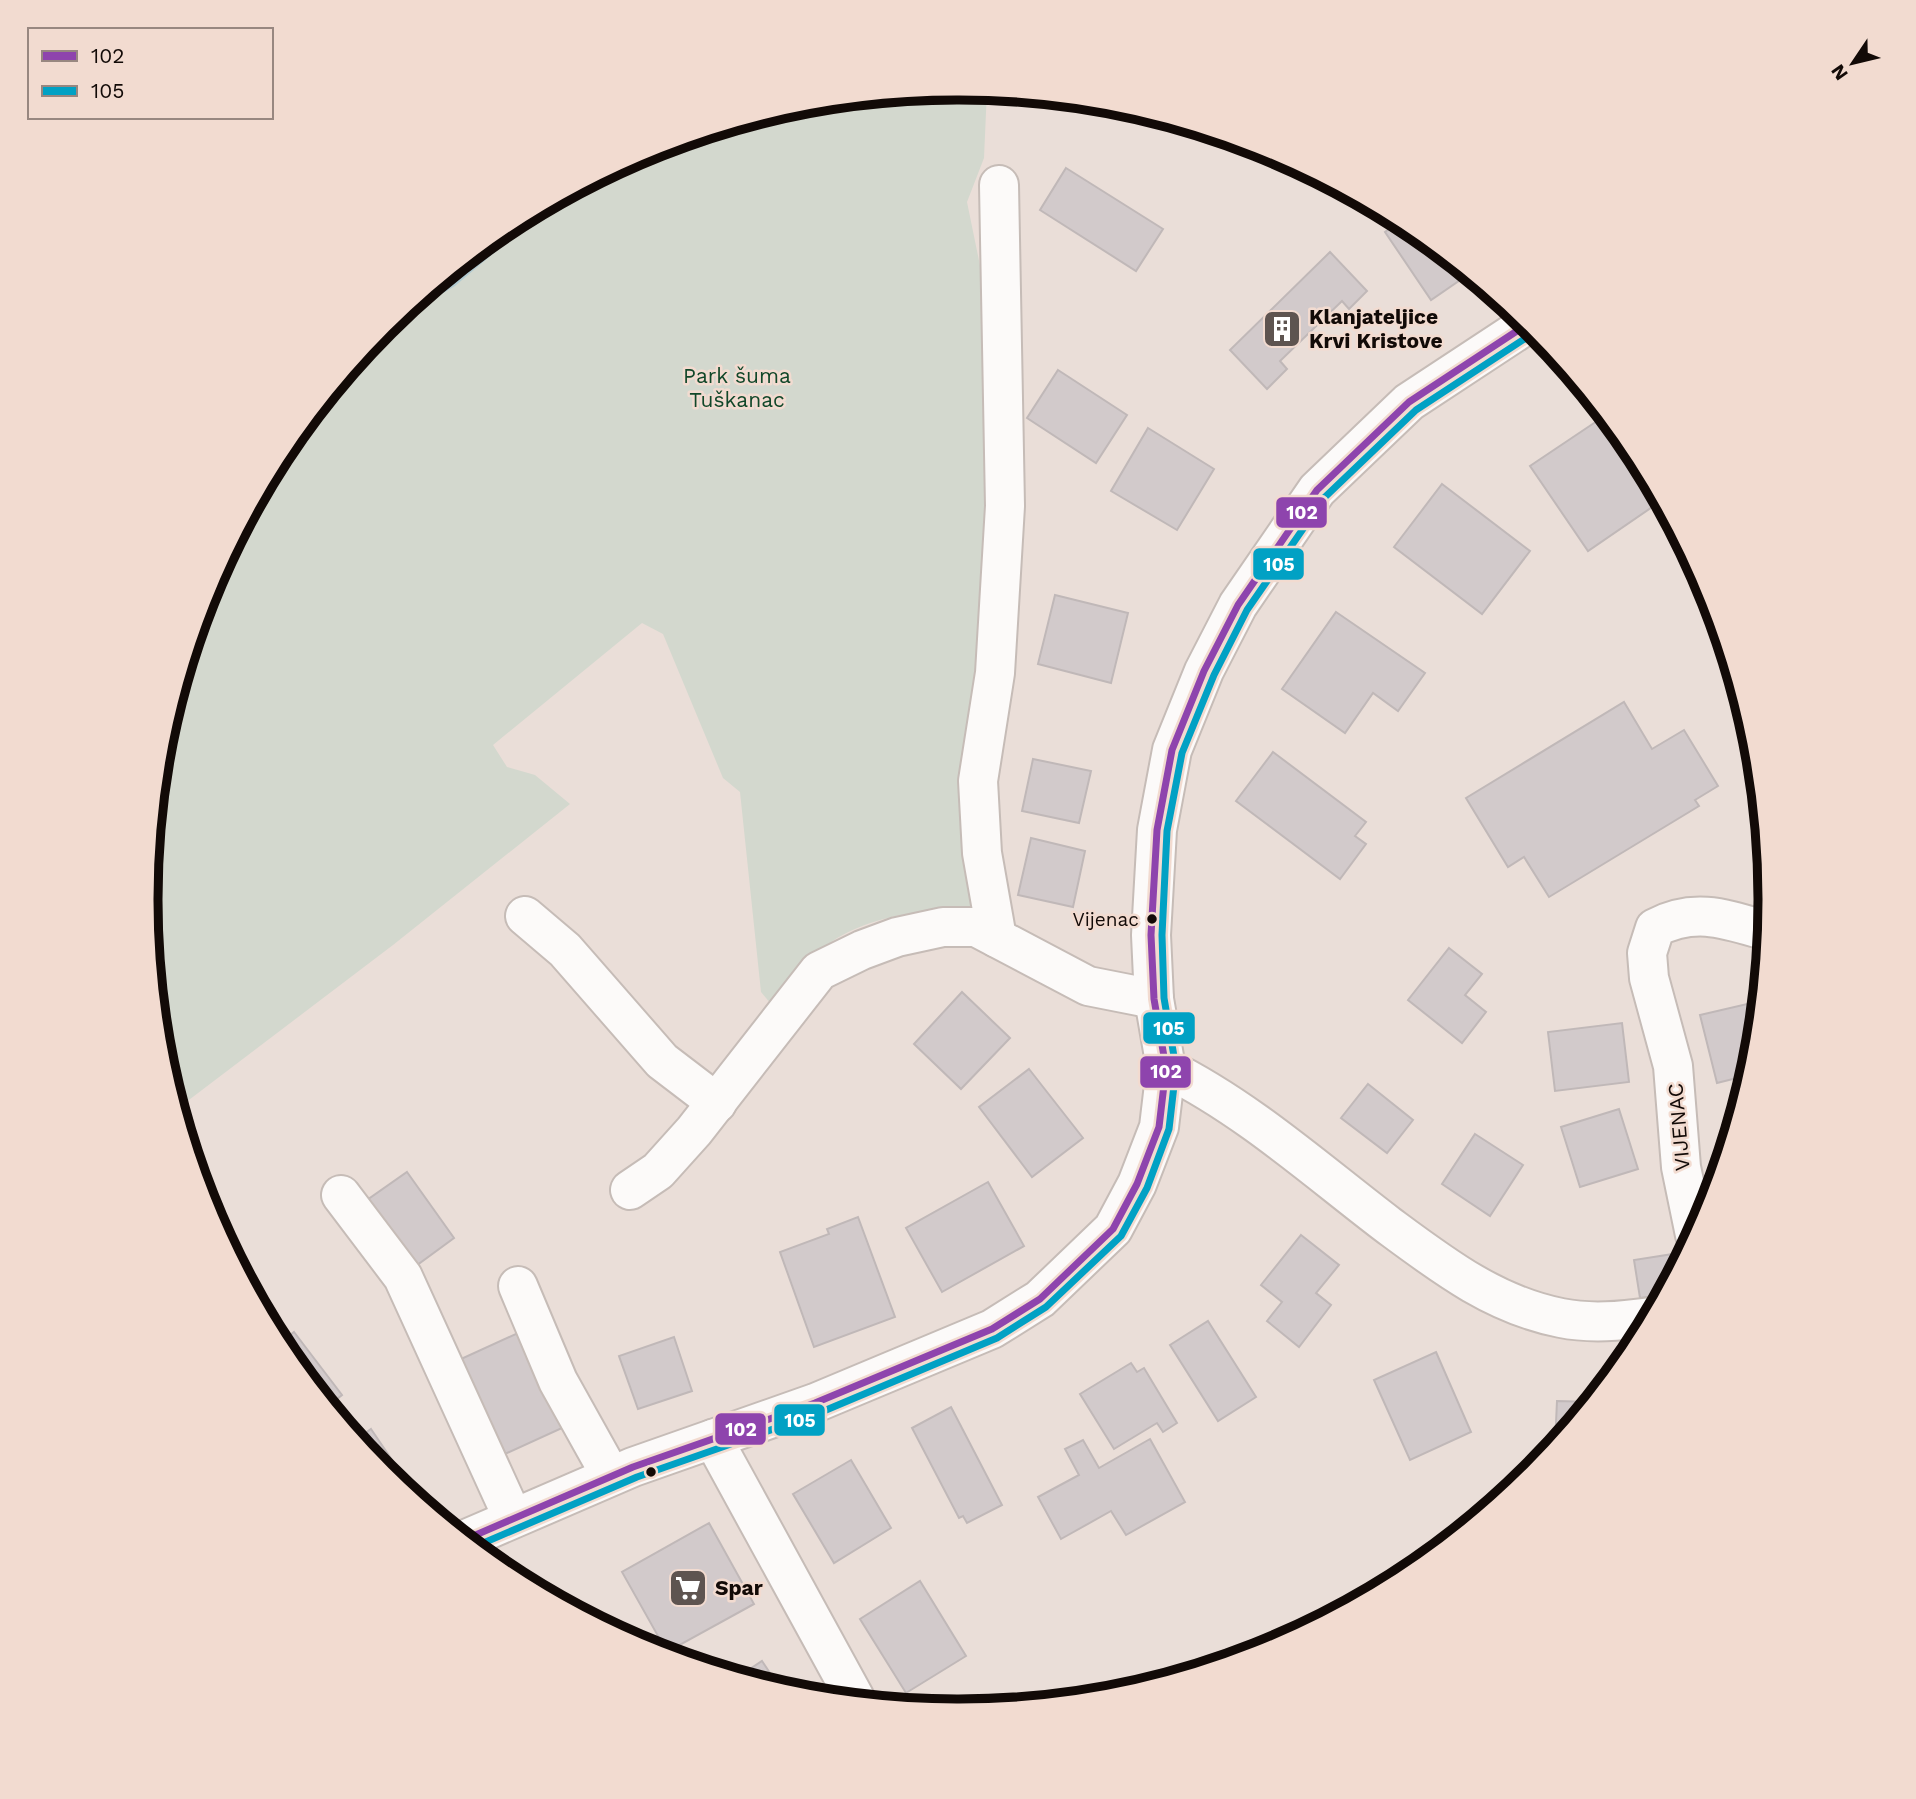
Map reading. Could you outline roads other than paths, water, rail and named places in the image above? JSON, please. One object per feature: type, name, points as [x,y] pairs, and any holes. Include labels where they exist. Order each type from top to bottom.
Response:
[{"type":"street","points":[[997,938],[982,853],[978,780],[995,673],[1005,506],[999,185]]},
{"type":"street","points":[[473,1536],[611,1476],[943,1351],[992,1329],[1040,1299],[1112,1229],[1137,1184],[1159,1127],[1166,1068],[1154,999],[1152,886],[1163,784],[1172,750],[1204,671],[1238,605],[1326,481],[1409,402],[1519,330]]},
{"type":"street","name":"VIJENAC","points":[[1691,1218],[1681,1167],[1673,1066],[1650,978],[1647,953],[1656,928],[1675,917],[1691,915],[1731,920],[1757,928]]},
{"type":"street","points":[[525,916],[565,950],[662,1061],[717,1103]]},
{"type":"street","points":[[630,1190],[658,1171],[717,1103],[819,971],[897,937],[943,927],[976,927],[1088,986],[1154,999]]},
{"type":"street","points":[[1166,1068],[1209,1089],[1434,1259],[1482,1291],[1523,1308],[1562,1318],[1607,1323],[1639,1319]]},
{"type":"street","points":[[341,1195],[403,1277],[513,1518]]},
{"type":"street","points":[[518,1286],[558,1381],[611,1476]]},
{"type":"street","points":[[713,1439],[852,1692]]},
{"type":"waterway","points":[[446,285],[477,261]]},
{"type":"place","name":"Klanjateljice Krvi Kristove","points":[[1282,329]]},
{"type":"place","name":"Vijenac","points":[[1152,919]]},
{"type":"place","name":"Spar","points":[[688,1588]]},
{"type":"park label","name":"Park šuma Tuškanac","points":[[737,388]]}]
